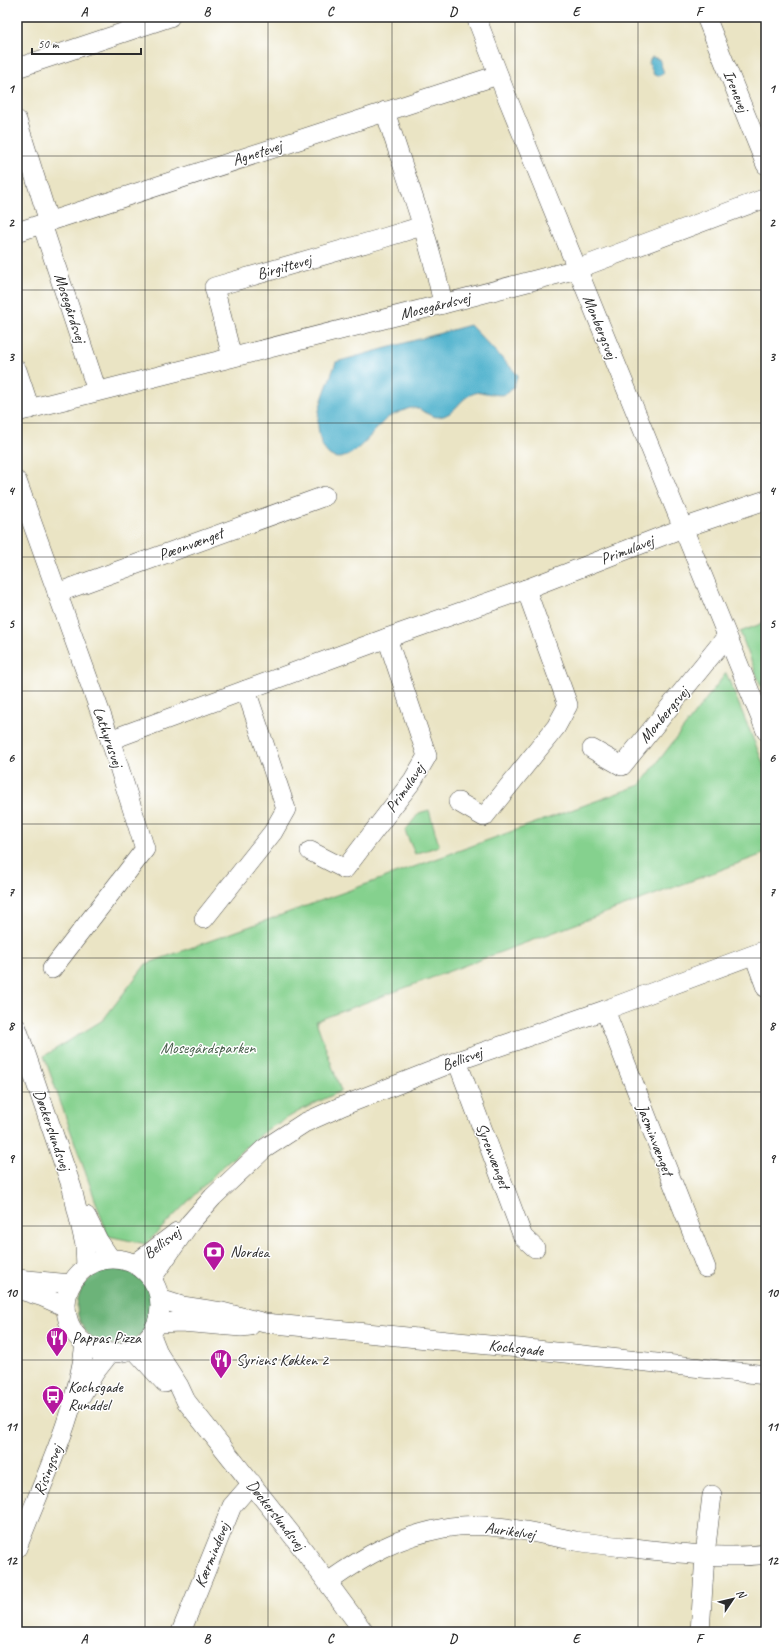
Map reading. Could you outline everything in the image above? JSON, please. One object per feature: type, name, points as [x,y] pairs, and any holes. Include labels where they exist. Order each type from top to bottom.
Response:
[{"type":"street","points":[[17,68],[170,17]]},
{"type":"street","name":"Monbergsvej","points":[[476,17],[577,269],[766,731]]},
{"type":"street","name":"Irenevej","points":[[706,17],[766,165]]},
{"type":"street","name":"Agnetevej","points":[[17,232],[498,74]]},
{"type":"street","points":[[385,111],[439,282],[443,304]]},
{"type":"street","name":"Mosegårdsvej","points":[[17,120],[46,223],[97,391]]},
{"type":"street","name":"Mosegårdsvej","points":[[17,370],[23,411],[577,269],[766,198]]},
{"type":"street","name":"Birgittevej","points":[[232,357],[214,287],[422,226]]},
{"type":"street","name":"Lathyrusvej","points":[[17,482],[110,740],[146,849],[52,969]]},
{"type":"street","name":"Pæonvænget","points":[[57,593],[325,496]]},
{"type":"street","name":"Primulavej","points":[[110,740],[387,638],[526,589],[683,528],[766,500]]},
{"type":"street","points":[[458,802],[484,817],[556,727],[568,705],[526,589]]},
{"type":"street","name":"Monbergsvej","points":[[592,749],[622,766],[727,636]]},
{"type":"street","name":"Primulavej","points":[[310,851],[345,869],[413,780],[427,756],[387,638]]},
{"type":"street","points":[[204,919],[273,832],[286,809],[246,690]]},
{"type":"street","points":[[760,952],[766,988]]},
{"type":"street","name":"Bellisvej","points":[[152,1278],[190,1223],[213,1198],[264,1149],[304,1122],[340,1106],[457,1060],[605,1010],[760,952]]},
{"type":"street","name":"Jasminvænget","points":[[605,1010],[706,1268]]},
{"type":"street","name":"Døckerslundsvej","points":[[17,1028],[72,1188],[85,1245],[86,1267]]},
{"type":"street","name":"Syrenvænget","points":[[457,1060],[523,1237],[535,1248]]},
{"type":"street","name":"Døckerslundsvej","points":[[72,1188],[98,1240],[110,1258]]},
{"type":"street","name":"Bellisvej","points":[[135,1264],[190,1223]]},
{"type":"street","points":[[110,1258],[124,1260],[135,1264],[152,1278],[160,1299],[161,1312],[155,1329],[134,1349],[126,1352],[110,1354],[96,1351],[85,1344],[71,1328],[66,1307],[71,1284],[77,1275],[96,1261],[110,1258]]},
{"type":"street","points":[[17,1278],[71,1284]]},
{"type":"street","points":[[17,1289],[66,1307]]},
{"type":"street","name":"Kochsgade","points":[[160,1299],[182,1306],[222,1312],[265,1323],[519,1348],[766,1375]]},
{"type":"street","name":"Kochsgade","points":[[155,1329],[180,1322],[241,1327],[265,1323]]},
{"type":"street","name":"Døckerslundsvej","points":[[155,1329],[159,1356],[179,1386],[186,1401],[252,1483],[328,1582],[364,1632]]},
{"type":"street","name":"Risingsvej","points":[[17,1548],[70,1414],[82,1366],[85,1344]]},
{"type":"street","name":"Døckerslundsvej","points":[[134,1349],[173,1392],[186,1401]]},
{"type":"street","name":"Risingsvej","points":[[70,1414],[95,1372],[110,1354]]},
{"type":"street","name":"Kærmindevej","points":[[181,1632],[232,1506],[252,1483]]},
{"type":"street","points":[[700,1632],[712,1495]]},
{"type":"street","name":"Aurikelvej","points":[[328,1582],[355,1563],[382,1548],[414,1535],[446,1528],[473,1526],[501,1528],[586,1543],[706,1555],[748,1556],[766,1554]]},
{"type":"green space","points":[[766,622],[766,699],[740,632]]},
{"type":"green space","name":"Mosegårdsparken","points":[[726,673],[766,770],[766,853],[316,1021],[341,1091],[303,1109],[268,1129],[221,1168],[146,1244],[108,1236],[44,1056],[103,1020],[146,964],[640,785]]},
{"type":"green space","points":[[429,810],[439,846],[415,854],[405,831],[419,813]]},
{"type":"green space","points":[[115,1269],[129,1272],[142,1280],[150,1293],[153,1307],[150,1321],[142,1334],[129,1342],[115,1345],[101,1342],[88,1334],[80,1321],[77,1307],[80,1293],[88,1280],[101,1272]]},
{"type":"green space","points":[[521,1626],[579,1632],[512,1632]]},
{"type":"water","points":[[652,57],[659,59],[664,73],[659,76],[654,75],[649,63]]},
{"type":"water","points":[[470,325],[518,375],[514,386],[507,394],[498,395],[479,392],[475,393],[465,398],[449,413],[438,417],[430,415],[419,409],[407,409],[386,419],[361,446],[346,456],[338,458],[327,453],[319,436],[318,416],[322,399],[336,362]]},
{"type":"place","name":"Nordea","points":[[214,1272]]},
{"type":"place","name":"Pappas Pizza","points":[[57,1358]]},
{"type":"place","name":"Syriens Køkken 2","points":[[221,1380]]},
{"type":"place","name":"Kochsgade Runddel","points":[[53,1416]]}]
